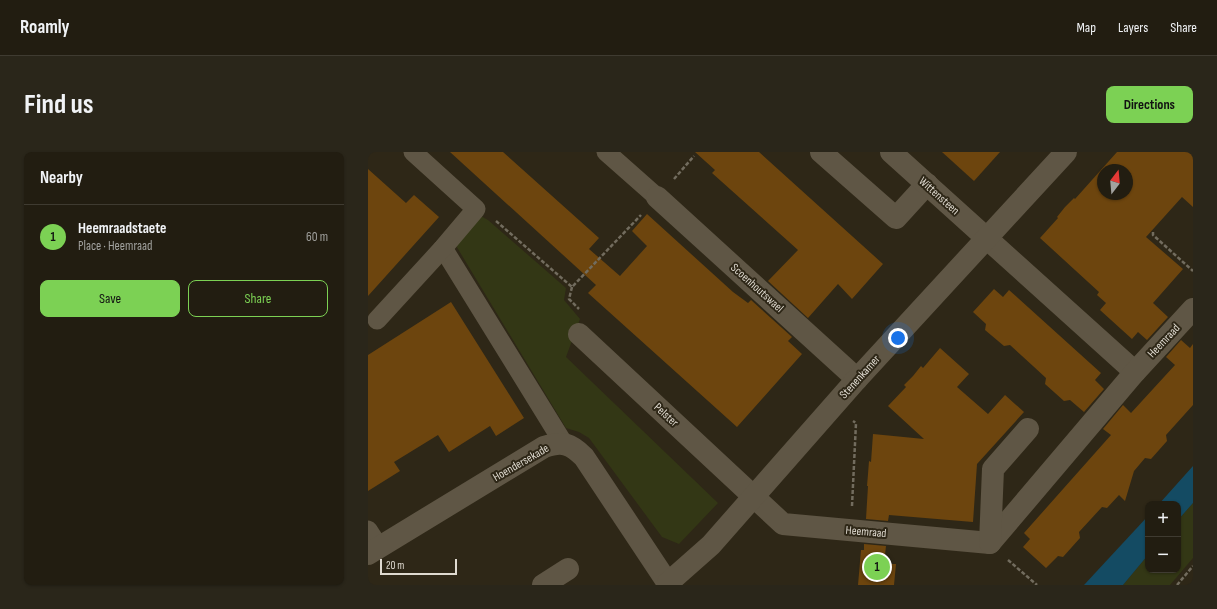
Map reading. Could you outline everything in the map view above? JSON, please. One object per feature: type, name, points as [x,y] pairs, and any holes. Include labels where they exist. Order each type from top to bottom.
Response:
[{"type":"street","points":[[377,320],[443,248],[476,209],[413,152]]},
{"type":"street","points":[[606,152],[657,198]]},
{"type":"street","points":[[821,152],[896,218],[927,184]]},
{"type":"street","name":"Wittensteen","points":[[891,152],[987,239]]},
{"type":"street","name":"Stenenkamer","points":[[668,584],[711,545],[857,379],[1066,152]]},
{"type":"street","name":"Scoenhoutswael","points":[[657,198],[857,379]]},
{"type":"street","points":[[987,239],[1135,372]]},
{"type":"street","points":[[443,248],[564,444]]},
{"type":"street","name":"Heemraad","points":[[753,497],[783,524],[990,544],[1135,372],[1193,310]]},
{"type":"street","name":"Pelster","points":[[579,334],[753,497]]},
{"type":"street","points":[[990,544],[993,469],[1028,429]]},
{"type":"street","name":"Hoendersekade","points":[[372,544],[544,447],[554,444],[564,444],[575,448],[584,457],[668,584]]},
{"type":"street","points":[[543,585],[568,569]]},
{"type":"path","points":[[476,209],[479,206],[572,287],[657,198],[694,156]]},
{"type":"path","points":[[1153,232],[1153,235],[1193,271]]},
{"type":"path","points":[[835,404],[856,423],[851,531]]},
{"type":"path","points":[[990,544],[1037,585]]},
{"type":"path","points":[[1176,585],[1193,566]]},
{"type":"green space","points":[[477,214],[488,220],[566,288],[564,300],[580,319],[566,357],[718,503],[679,544],[662,537],[589,438],[579,432],[566,428],[455,244]]},
{"type":"green space","points":[[1193,503],[1193,558],[1181,572],[1181,537],[1181,517]]},
{"type":"green space","points":[[1145,559],[1145,573],[1180,573],[1170,585],[1123,585]]},
{"type":"water","points":[[1193,466],[1193,503],[1181,517],[1181,501],[1162,501]]},
{"type":"water","points":[[1145,519],[1145,559],[1123,585],[1084,585]]},
{"type":"building","points":[[450,152],[503,152],[599,238],[589,249],[620,276],[647,246],[632,231],[647,214],[733,292],[748,303],[751,300],[792,337],[788,341],[802,354],[737,427],[588,293],[596,285]]},
{"type":"building","points":[[695,152],[759,152],[883,264],[852,299],[838,284],[808,318],[768,281],[798,250],[712,173],[715,170]]},
{"type":"building","points":[[942,152],[1000,152],[974,181]]},
{"type":"building","points":[[1117,152],[1193,152],[1193,207],[1182,197],[1146,237],[1183,269],[1153,303],[1168,317],[1147,340],[1138,332],[1132,339],[1100,310],[1106,303],[1097,295],[1099,292],[1040,238],[1074,198],[1075,199],[1097,174],[1097,200],[1133,200],[1133,164],[1106,164]]},
{"type":"building","points":[[368,169],[406,203],[414,195],[439,217],[368,296]]},
{"type":"building","points":[[994,289],[1003,297],[1009,290],[1101,373],[1095,380],[1104,389],[1084,412],[1070,400],[1064,401],[1045,384],[1046,378],[1010,345],[1004,346],[985,330],[986,324],[973,312]]},
{"type":"building","points":[[451,302],[524,418],[496,436],[490,426],[449,452],[438,435],[394,462],[400,471],[368,491],[368,355]]},
{"type":"building","points":[[1181,340],[1190,348],[1193,344],[1193,405],[1166,435],[1167,441],[1151,459],[1145,458],[1134,471],[1125,501],[1119,495],[1107,508],[1102,507],[1079,532],[1080,538],[1063,557],[1058,556],[1046,568],[1023,547],[1030,539],[1024,533],[1111,435],[1103,429],[1123,405],[1131,413],[1175,365],[1166,357]]},
{"type":"building","points":[[940,348],[969,374],[957,387],[988,414],[1005,395],[1024,412],[977,464],[973,522],[889,515],[888,521],[866,519],[869,461],[871,462],[873,434],[924,439],[888,406],[906,387],[904,385],[921,366],[923,368]]},
{"type":"building","points":[[864,544],[886,546],[884,564],[896,564],[894,585],[858,585],[861,550],[864,550]]},
{"type":"place","name":"Heemraadstaete","points":[[877,567]]}]
